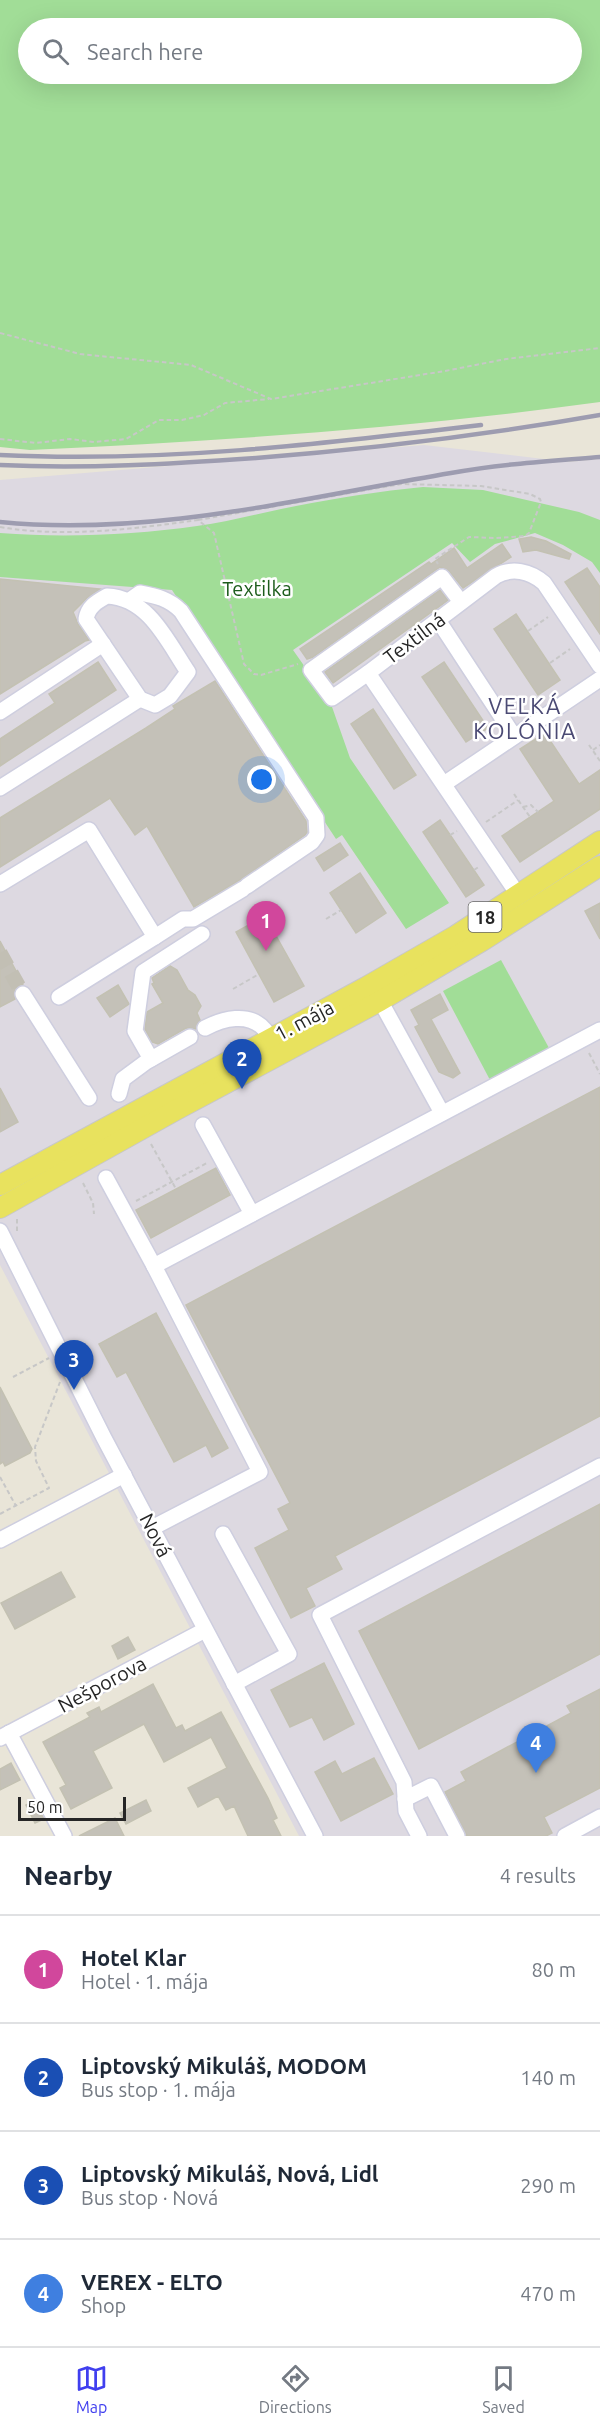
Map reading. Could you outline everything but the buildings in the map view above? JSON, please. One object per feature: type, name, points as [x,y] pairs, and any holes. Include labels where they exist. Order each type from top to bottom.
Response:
[{"type":"main road","name":"1. mája","points":[[0,1185],[366,987],[455,936],[600,841]]},
{"type":"main road","name":"1. mája","points":[[0,1208],[268,1039],[380,1001],[482,941],[600,866]]},
{"type":"street","name":"Textilná","points":[[519,896],[368,673],[504,572],[531,574],[544,583],[600,666]]},
{"type":"street","points":[[368,673],[332,698],[312,670],[442,577],[461,602]]},
{"type":"street","points":[[59,997],[183,920],[194,919],[245,887],[312,842],[316,835],[316,818],[181,611],[172,602],[159,596],[141,593],[130,600]]},
{"type":"street","points":[[107,596],[130,600],[150,616],[188,672],[170,696],[155,705],[140,699],[86,619],[87,611],[107,596]]},
{"type":"street","points":[[438,620],[514,736]]},
{"type":"street","points":[[0,712],[103,644]]},
{"type":"street","points":[[444,784],[600,679]]},
{"type":"street","points":[[0,788],[140,699]]},
{"type":"street","points":[[0,884],[89,830],[155,937]]},
{"type":"street","points":[[151,1059],[135,1031],[142,972],[202,934]]},
{"type":"street","points":[[366,987],[380,1001],[442,1113]]},
{"type":"street","points":[[23,994],[89,1098]]},
{"type":"street","points":[[205,1029],[222,1020],[235,1019],[268,1039]]},
{"type":"street","points":[[154,1266],[600,1030]]},
{"type":"street","points":[[119,1094],[123,1078],[190,1037]]},
{"type":"street","points":[[203,1125],[252,1214]]},
{"type":"street","points":[[106,1178],[260,1472],[152,1528]]},
{"type":"street","name":"Nová","points":[[0,1231],[124,1475],[315,1836]]},
{"type":"street","points":[[419,1836],[406,1811],[404,1782],[320,1615],[600,1466]]},
{"type":"street","points":[[0,1540],[124,1475]]},
{"type":"street","points":[[223,1534],[289,1654],[234,1684]]},
{"type":"street","name":"Nešporova","points":[[5,1735],[205,1630]]},
{"type":"street","points":[[5,1735],[64,1836]]},
{"type":"street","points":[[405,1798],[431,1786],[458,1836]]},
{"type":"street","points":[[565,1836],[600,1817]]},
{"type":"path","points":[[0,333],[80,354],[191,365],[272,399]]},
{"type":"path","points":[[0,439],[36,443],[69,439],[94,442],[126,439],[159,420],[182,420],[204,415],[225,403],[272,399],[506,359],[600,348]]},
{"type":"path","points":[[0,527],[22,531],[100,531],[198,519],[401,484],[482,486],[530,494],[540,499],[541,502],[529,533],[513,537],[469,537],[435,559],[442,577]]},
{"type":"path","points":[[198,519],[214,533],[241,657],[248,669],[254,674],[261,675],[303,663],[316,667]]},
{"type":"path","points":[[589,745],[600,761]]},
{"type":"path","points":[[593,750],[600,745]]},
{"type":"path","points":[[514,794],[530,817]]},
{"type":"path","points":[[474,830],[518,800]]},
{"type":"path","points":[[523,807],[531,805],[538,812]]},
{"type":"path","points":[[326,919],[341,910]]},
{"type":"path","points":[[233,989],[259,974]]},
{"type":"path","points":[[582,1040],[600,1074]]},
{"type":"path","points":[[152,1144],[176,1189]]},
{"type":"path","points":[[123,1208],[220,1156]]},
{"type":"path","points":[[83,1183],[93,1203],[94,1214]]},
{"type":"path","points":[[13,1377],[52,1357]]},
{"type":"path","points":[[0,1514],[49,1488],[36,1461],[35,1447],[62,1377]]},
{"type":"path","points":[[0,1477],[16,1506]]},
{"type":"shaded area","points":[[424,445],[569,462],[600,459],[600,1836],[299,1836],[0,1265],[0,480]]},
{"type":"green space","points":[[0,0],[600,0],[600,402],[458,419],[316,432],[30,450],[0,447]]},
{"type":"green space","name":"Textilka","points":[[423,487],[483,490],[579,512],[600,520],[600,573],[592,562],[563,545],[535,533],[495,544],[470,562],[452,543],[293,650],[331,704],[350,758],[449,903],[406,929],[342,835],[336,839],[172,590],[0,577],[0,533],[74,535],[173,529],[222,522],[343,498]]},
{"type":"green space","points":[[501,960],[549,1048],[490,1080],[443,991]]},
{"type":"tunnel","points":[[0,953],[23,994]]},
{"type":"railway","points":[[0,465],[128,465],[256,458],[428,441],[600,415]]},
{"type":"railway","points":[[0,455],[60,457],[181,454],[301,445],[481,425]]},
{"type":"railway","points":[[0,522],[57,525],[170,520],[283,503],[469,470],[600,457]]},
{"type":"place","name":"Hotel Klar","points":[[266,951]]},
{"type":"place","name":"Liptovský Mikuláš, MODOM","points":[[242,1089]]},
{"type":"place","name":"Liptovský Mikuláš, Nová, Lidl","points":[[74,1390]]},
{"type":"place","name":"VEREX - ELTO","points":[[536,1773]]},
{"type":"district","name":"VEĽKÁ KOLÓNIA","points":[[525,718]]}]
